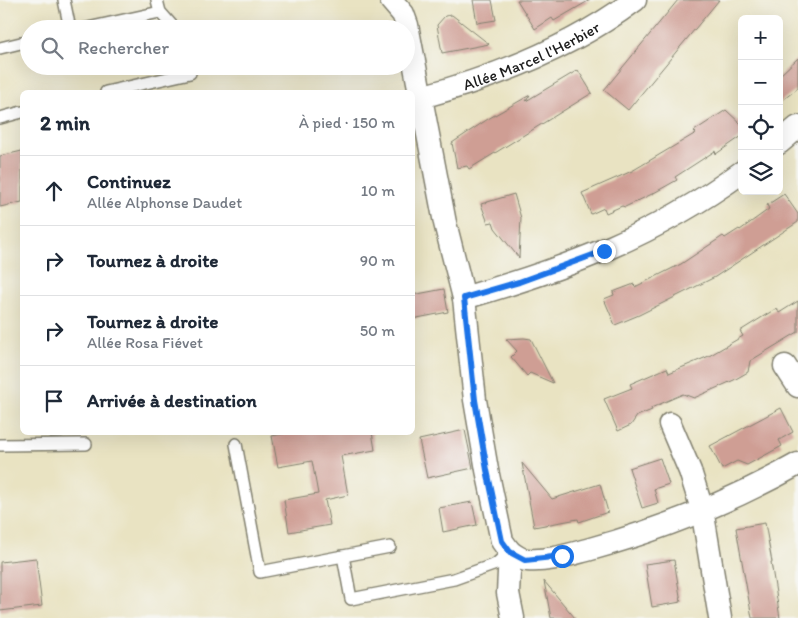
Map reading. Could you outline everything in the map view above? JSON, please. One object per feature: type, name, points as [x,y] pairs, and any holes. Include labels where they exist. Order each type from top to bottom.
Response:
[{"type":"street","name":"Allée Marcel l'Herbier","points":[[421,97],[471,83],[535,58],[588,32],[635,0]]},
{"type":"street","points":[[396,2],[405,20]]},
{"type":"street","points":[[415,68],[445,224],[464,298],[475,400],[487,470],[502,541],[510,552],[525,560],[562,556],[618,541],[662,526],[739,494],[798,464]]},
{"type":"street","points":[[783,140],[798,128]]},
{"type":"street","points":[[464,298],[519,282],[611,248],[674,216],[738,175]]},
{"type":"street","points":[[785,366],[798,386]]},
{"type":"street","points":[[670,424],[690,471],[702,509],[720,618]]},
{"type":"street","points":[[510,552],[508,593],[513,618]]},
{"type":"lane","points":[[64,0],[68,20]]},
{"type":"lane","points":[[112,20],[158,6],[168,20]]},
{"type":"lane","points":[[0,48],[20,43]]},
{"type":"lane","points":[[115,90],[181,75]]},
{"type":"lane","points":[[0,118],[20,113]]},
{"type":"lane","points":[[0,445],[86,444]]},
{"type":"lane","points":[[236,444],[260,572],[390,547]]},
{"type":"lane","points":[[342,556],[351,599],[454,579],[496,564],[510,552]]},
{"type":"building","points":[[473,0],[492,0],[496,20],[477,23]]},
{"type":"building","points":[[517,0],[590,0],[554,21],[552,18],[535,29]]},
{"type":"building","points":[[678,0],[719,0],[628,110],[604,90]]},
{"type":"building","points":[[452,15],[489,44],[442,53],[437,25],[445,16]]},
{"type":"building","points":[[798,58],[798,88],[783,100],[783,72]]},
{"type":"building","points":[[578,70],[592,93],[469,169],[467,166],[457,168],[452,143],[488,119],[530,95],[526,101]]},
{"type":"building","points":[[726,110],[738,121],[738,139],[716,154],[715,151],[675,177],[677,180],[625,207],[622,206],[606,213],[604,208],[591,214],[582,193],[632,171],[696,133],[694,131]]},
{"type":"building","points":[[20,151],[20,202],[0,207],[0,156]]},
{"type":"building","points":[[514,194],[521,218],[519,258],[495,228],[493,222],[488,223],[481,204]]},
{"type":"building","points":[[783,195],[798,214],[798,222],[715,277],[615,325],[604,299],[614,295],[613,292],[634,284],[635,287],[681,264],[723,236],[725,238],[740,230],[769,209],[767,205]]},
{"type":"building","points":[[444,289],[448,312],[415,318],[415,294]]},
{"type":"building","points":[[798,301],[798,332],[750,361],[748,372],[694,398],[683,394],[651,408],[652,410],[637,416],[631,425],[618,431],[604,399],[632,388],[630,384],[667,368],[669,373],[709,356],[743,336],[740,331],[777,308],[779,313]]},
{"type":"building","points":[[506,339],[531,339],[553,383],[530,373],[527,376],[511,357],[517,351]]},
{"type":"building","points":[[781,408],[793,432],[779,440],[782,446],[747,465],[737,461],[722,469],[710,446]]},
{"type":"building","points":[[465,430],[473,468],[427,478],[419,440]]},
{"type":"building","points":[[372,435],[375,450],[341,456],[348,495],[325,500],[330,525],[289,532],[284,500],[318,494],[312,461],[278,467],[272,436]]},
{"type":"building","points":[[660,458],[669,484],[654,489],[658,503],[642,508],[629,468]]},
{"type":"building","points":[[522,463],[552,499],[600,484],[608,512],[579,522],[578,519],[534,527]]},
{"type":"building","points":[[472,502],[477,525],[443,532],[439,508]]},
{"type":"building","points":[[765,523],[780,618],[752,618],[736,528]]},
{"type":"building","points":[[36,558],[42,606],[0,611],[0,562]]},
{"type":"building","points":[[674,560],[681,602],[652,607],[645,564]]},
{"type":"building","points":[[544,581],[575,618],[551,618]]},
{"type":"route","points":[[562,556],[525,560],[510,552],[502,541],[475,400],[464,298],[519,282],[604,251]]}]
